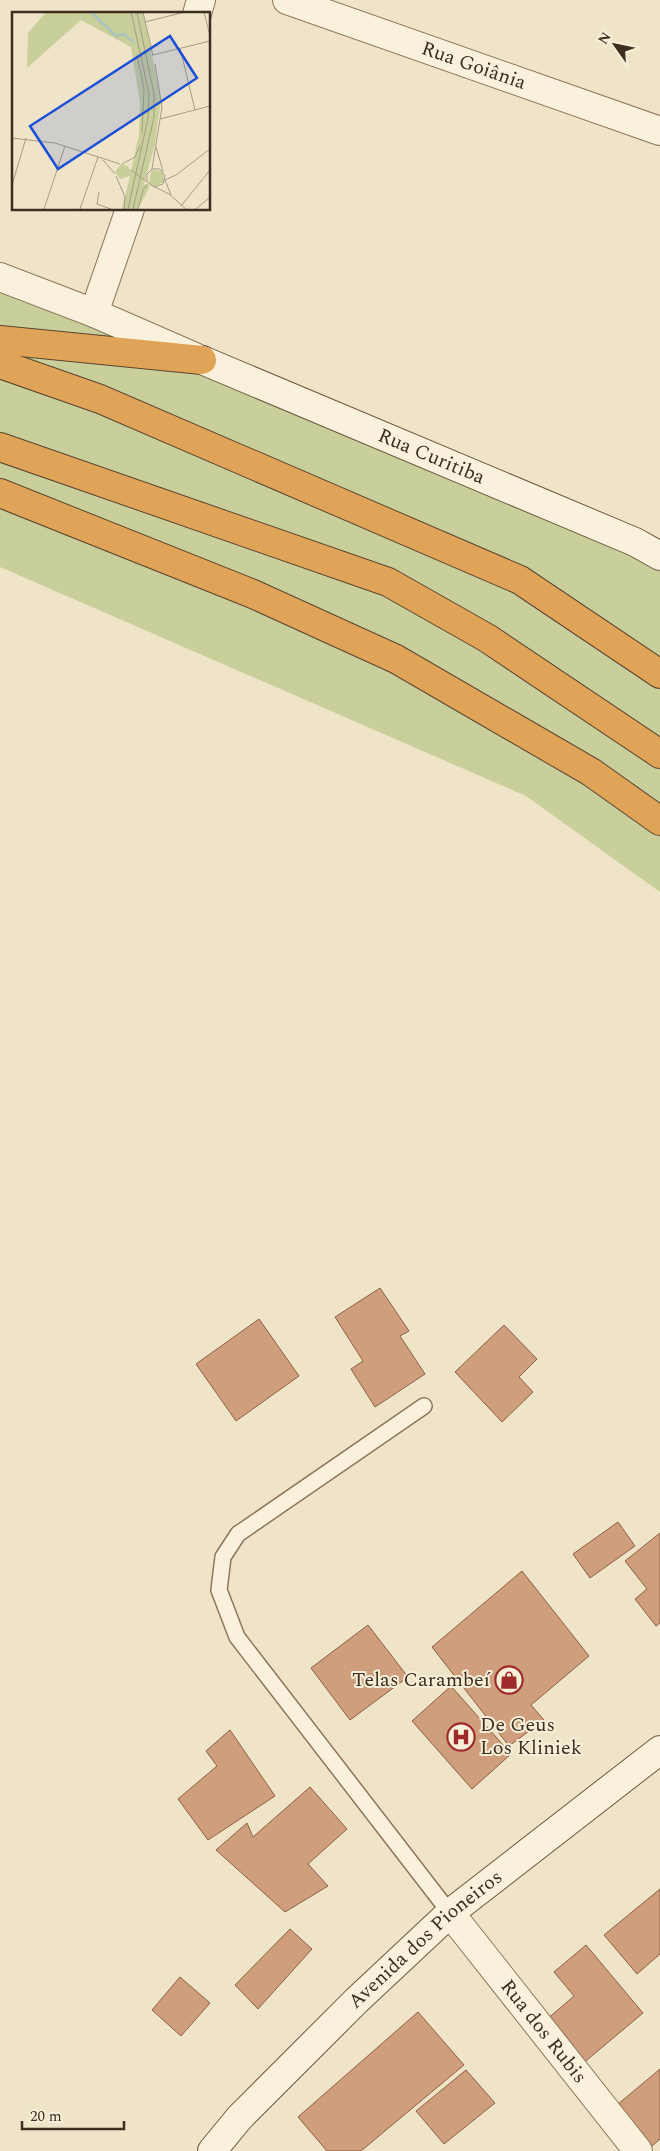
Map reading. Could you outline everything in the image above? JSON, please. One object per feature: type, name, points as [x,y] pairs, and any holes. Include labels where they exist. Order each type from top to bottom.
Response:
[{"type":"highway","points":[[0,340],[202,360]]},
{"type":"highway","points":[[0,364],[100,399],[520,580],[660,674]]},
{"type":"highway","points":[[0,448],[388,582],[487,638],[660,754]]},
{"type":"highway","points":[[0,493],[253,594],[396,659],[591,772],[660,822]]},
{"type":"main road","name":"Rua Goiânia","points":[[287,0],[660,132]]},
{"type":"main road","points":[[0,277],[94,313],[130,210]]},
{"type":"main road","name":"Rua Curitiba","points":[[94,313],[617,534],[660,556]]},
{"type":"main road","name":"Avenida dos Pioneiros","points":[[212,2151],[240,2117],[294,2062],[450,1913],[660,1750]]},
{"type":"main road","name":"Rua dos Rubis","points":[[450,1913],[638,2151]]},
{"type":"lane","points":[[424,1406],[238,1534],[223,1557],[219,1590],[237,1637],[450,1913]]},
{"type":"green space","points":[[0,277],[660,556],[660,892],[526,796],[0,567]]},
{"type":"building","points":[[380,1288],[409,1331],[400,1336],[425,1374],[375,1407],[351,1369],[363,1361],[335,1317]]},
{"type":"building","points":[[259,1319],[299,1376],[236,1421],[196,1364]]},
{"type":"building","points":[[504,1325],[537,1359],[519,1377],[533,1392],[502,1422],[455,1372]]},
{"type":"building","points":[[618,1522],[635,1546],[590,1578],[573,1554]]},
{"type":"building","points":[[660,1533],[660,1623],[656,1626],[635,1599],[647,1589],[625,1561]]},
{"type":"building","name":"Telas Carambeí","points":[[522,1571],[589,1656],[531,1705],[544,1720],[509,1746],[432,1647]]},
{"type":"building","points":[[368,1625],[408,1677],[350,1720],[311,1668]]},
{"type":"building","name":"De Geus Los Kliniek","points":[[451,1686],[511,1754],[472,1789],[412,1721]]},
{"type":"building","points":[[230,1730],[275,1796],[208,1840],[178,1799],[217,1766],[206,1751]]},
{"type":"building","points":[[310,1787],[347,1829],[308,1864],[328,1886],[285,1912],[216,1850],[247,1823],[253,1837]]},
{"type":"building","points":[[660,1889],[660,1954],[637,1974],[604,1935]]},
{"type":"building","points":[[290,1929],[312,1949],[258,2009],[235,1985]]},
{"type":"building","points":[[586,1945],[643,2013],[581,2065],[545,2021],[574,1996],[554,1972]]},
{"type":"building","points":[[180,1977],[210,2003],[181,2036],[152,2010]]},
{"type":"building","points":[[418,2012],[464,2065],[361,2151],[327,2151],[298,2117]]},
{"type":"building","points":[[660,2069],[660,2139],[652,2146],[617,2105]]},
{"type":"building","points":[[466,2070],[495,2103],[444,2144],[416,2111]]},
{"type":"place","name":"Telas Carambeí","points":[[509,1680]]},
{"type":"place","name":"De Geus Los Kliniek","points":[[461,1737]]}]
